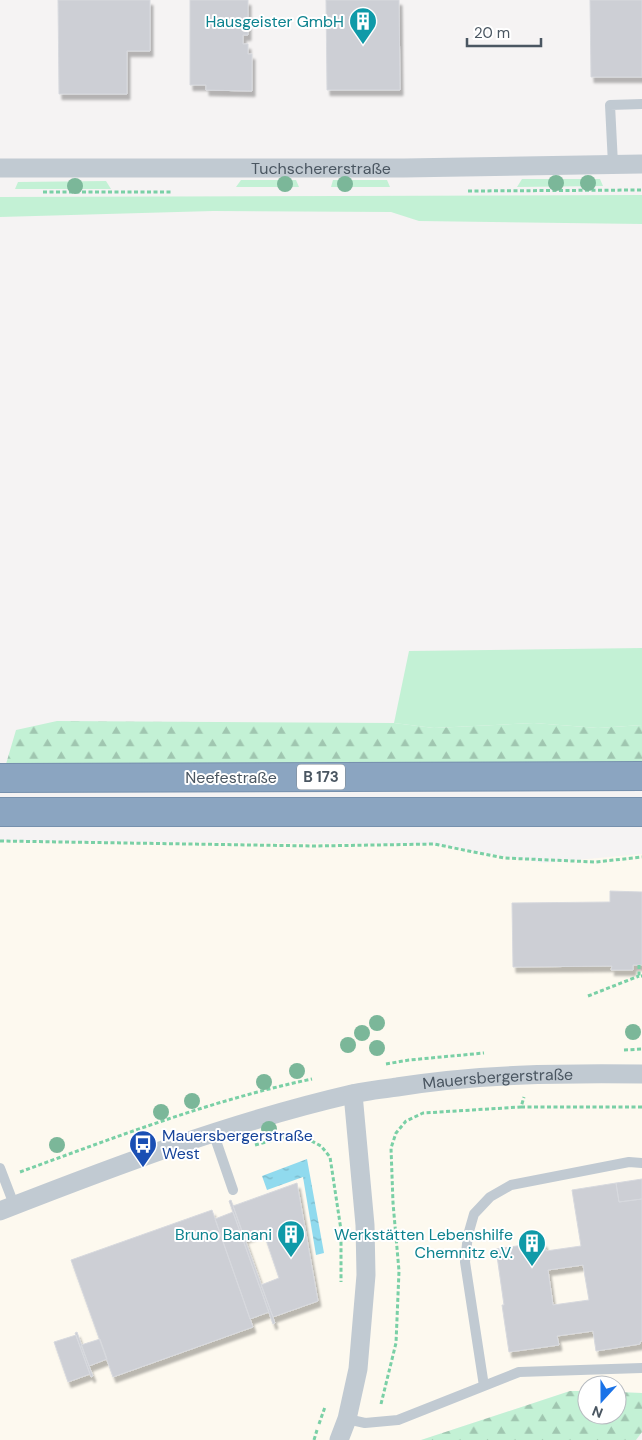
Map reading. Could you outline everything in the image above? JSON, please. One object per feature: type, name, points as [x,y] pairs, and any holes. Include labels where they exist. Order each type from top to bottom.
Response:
[{"type":"highway","name":"Neefestraße","points":[[0,778],[642,776]]},
{"type":"highway","name":"B 173","points":[[0,812],[636,814]]},
{"type":"street","name":"Tuchschererstraße","points":[[0,168],[404,168],[642,164]]},
{"type":"street","name":"Mauersbergerstraße","points":[[9,1206],[105,1169],[213,1132],[353,1094],[433,1081],[531,1074],[642,1074]]},
{"type":"street","points":[[341,1433],[358,1369],[366,1275],[365,1225],[353,1094]]},
{"type":"lane","points":[[613,164],[610,105],[642,104]]},
{"type":"lane","points":[[213,1132],[233,1190]]},
{"type":"lane","points":[[484,1386],[466,1262],[468,1235],[474,1214],[490,1197],[511,1185],[629,1162],[642,1163]]},
{"type":"lane","points":[[0,1168],[9,1206]]},
{"type":"lane","points":[[341,1433],[365,1423],[398,1420],[518,1372],[642,1368]]},
{"type":"path","points":[[0,841],[316,846],[434,844],[504,858],[596,862],[642,857]]},
{"type":"path","points":[[588,996],[640,976],[639,965]]},
{"type":"path","points":[[522,1107],[531,1074]]},
{"type":"path","points":[[377,1422],[396,1343],[399,1271],[393,1203],[391,1148],[396,1133],[406,1121],[422,1113],[522,1107],[642,1108]]},
{"type":"path","points":[[220,1154],[289,1136],[306,1138],[321,1146],[330,1157],[341,1230],[341,1289]]},
{"type":"path","points":[[314,1440],[328,1399]]},
{"type":"shaded area","points":[[0,841],[431,844],[544,863],[642,854],[642,1393],[627,1392],[627,1375],[577,1375],[577,1391],[570,1391],[421,1440],[0,1440]]},
{"type":"green space","points":[[522,179],[600,179],[603,186],[517,187]]},
{"type":"green space","points":[[241,180],[296,180],[299,187],[236,187]]},
{"type":"green space","points":[[333,180],[387,180],[390,187],[331,187]]},
{"type":"green space","points":[[106,181],[111,189],[15,189],[18,182]]},
{"type":"green space","points":[[642,195],[642,224],[419,221],[391,212],[213,211],[0,217],[0,197]]},
{"type":"green space","points":[[642,648],[642,725],[598,728],[534,723],[434,728],[394,723],[409,651]]},
{"type":"green space","points":[[57,721],[394,723],[434,728],[534,723],[598,728],[642,725],[642,762],[6,764],[16,730]]},
{"type":"green space","points":[[570,1391],[577,1391],[577,1425],[627,1425],[627,1392],[642,1393],[642,1432],[636,1440],[421,1440]]},
{"type":"water","points":[[307,1159],[324,1253],[316,1255],[303,1177],[267,1190],[262,1176]]},
{"type":"building","points":[[58,0],[150,0],[150,51],[127,51],[127,94],[59,94]]},
{"type":"building","points":[[190,0],[248,0],[248,35],[243,35],[243,44],[248,44],[248,54],[252,54],[252,91],[206,90],[206,85],[190,85]]},
{"type":"building","name":"Hausgeister GmbH","points":[[326,0],[399,0],[400,90],[327,90]]},
{"type":"building","points":[[590,0],[642,0],[642,77],[591,77]]},
{"type":"building","points":[[610,891],[642,892],[642,965],[633,965],[633,970],[611,970],[612,966],[513,967],[512,903],[610,902]]},
{"type":"building","points":[[642,1179],[642,1199],[619,1202],[616,1183]]},
{"type":"building","name":"Bruno Banani","points":[[297,1183],[318,1301],[273,1317],[261,1285],[279,1278],[263,1231],[244,1238],[233,1206]]},
{"type":"building","name":"Werkstätten Lebenshilfe Chemnitz e.V.","points":[[616,1183],[619,1202],[642,1199],[642,1341],[640,1344],[596,1351],[593,1331],[557,1336],[559,1345],[509,1352],[496,1249],[544,1242],[546,1251],[581,1246],[572,1190]],"holes":[[[583,1265],[589,1300],[553,1305],[548,1270]]]},
{"type":"building","points":[[231,1200],[275,1323],[273,1324],[229,1201]]},
{"type":"building","points":[[212,1210],[253,1327],[113,1377],[71,1260]]},
{"type":"building","points":[[233,1212],[269,1312],[250,1319],[215,1219]]},
{"type":"building","points":[[77,1332],[93,1376],[91,1377],[75,1333]]},
{"type":"building","points":[[76,1335],[90,1374],[68,1382],[54,1342]]},
{"type":"building","points":[[100,1339],[107,1359],[89,1366],[81,1345]]},
{"type":"place","name":"Hausgeister GmbH","points":[[363,45]]},
{"type":"place","name":"Mauersbergerstraße West","points":[[143,1168]]},
{"type":"place","name":"Bruno Banani","points":[[291,1258]]},
{"type":"place","name":"Werkstätten Lebenshilfe Chemnitz e.V.","points":[[532,1267]]}]
